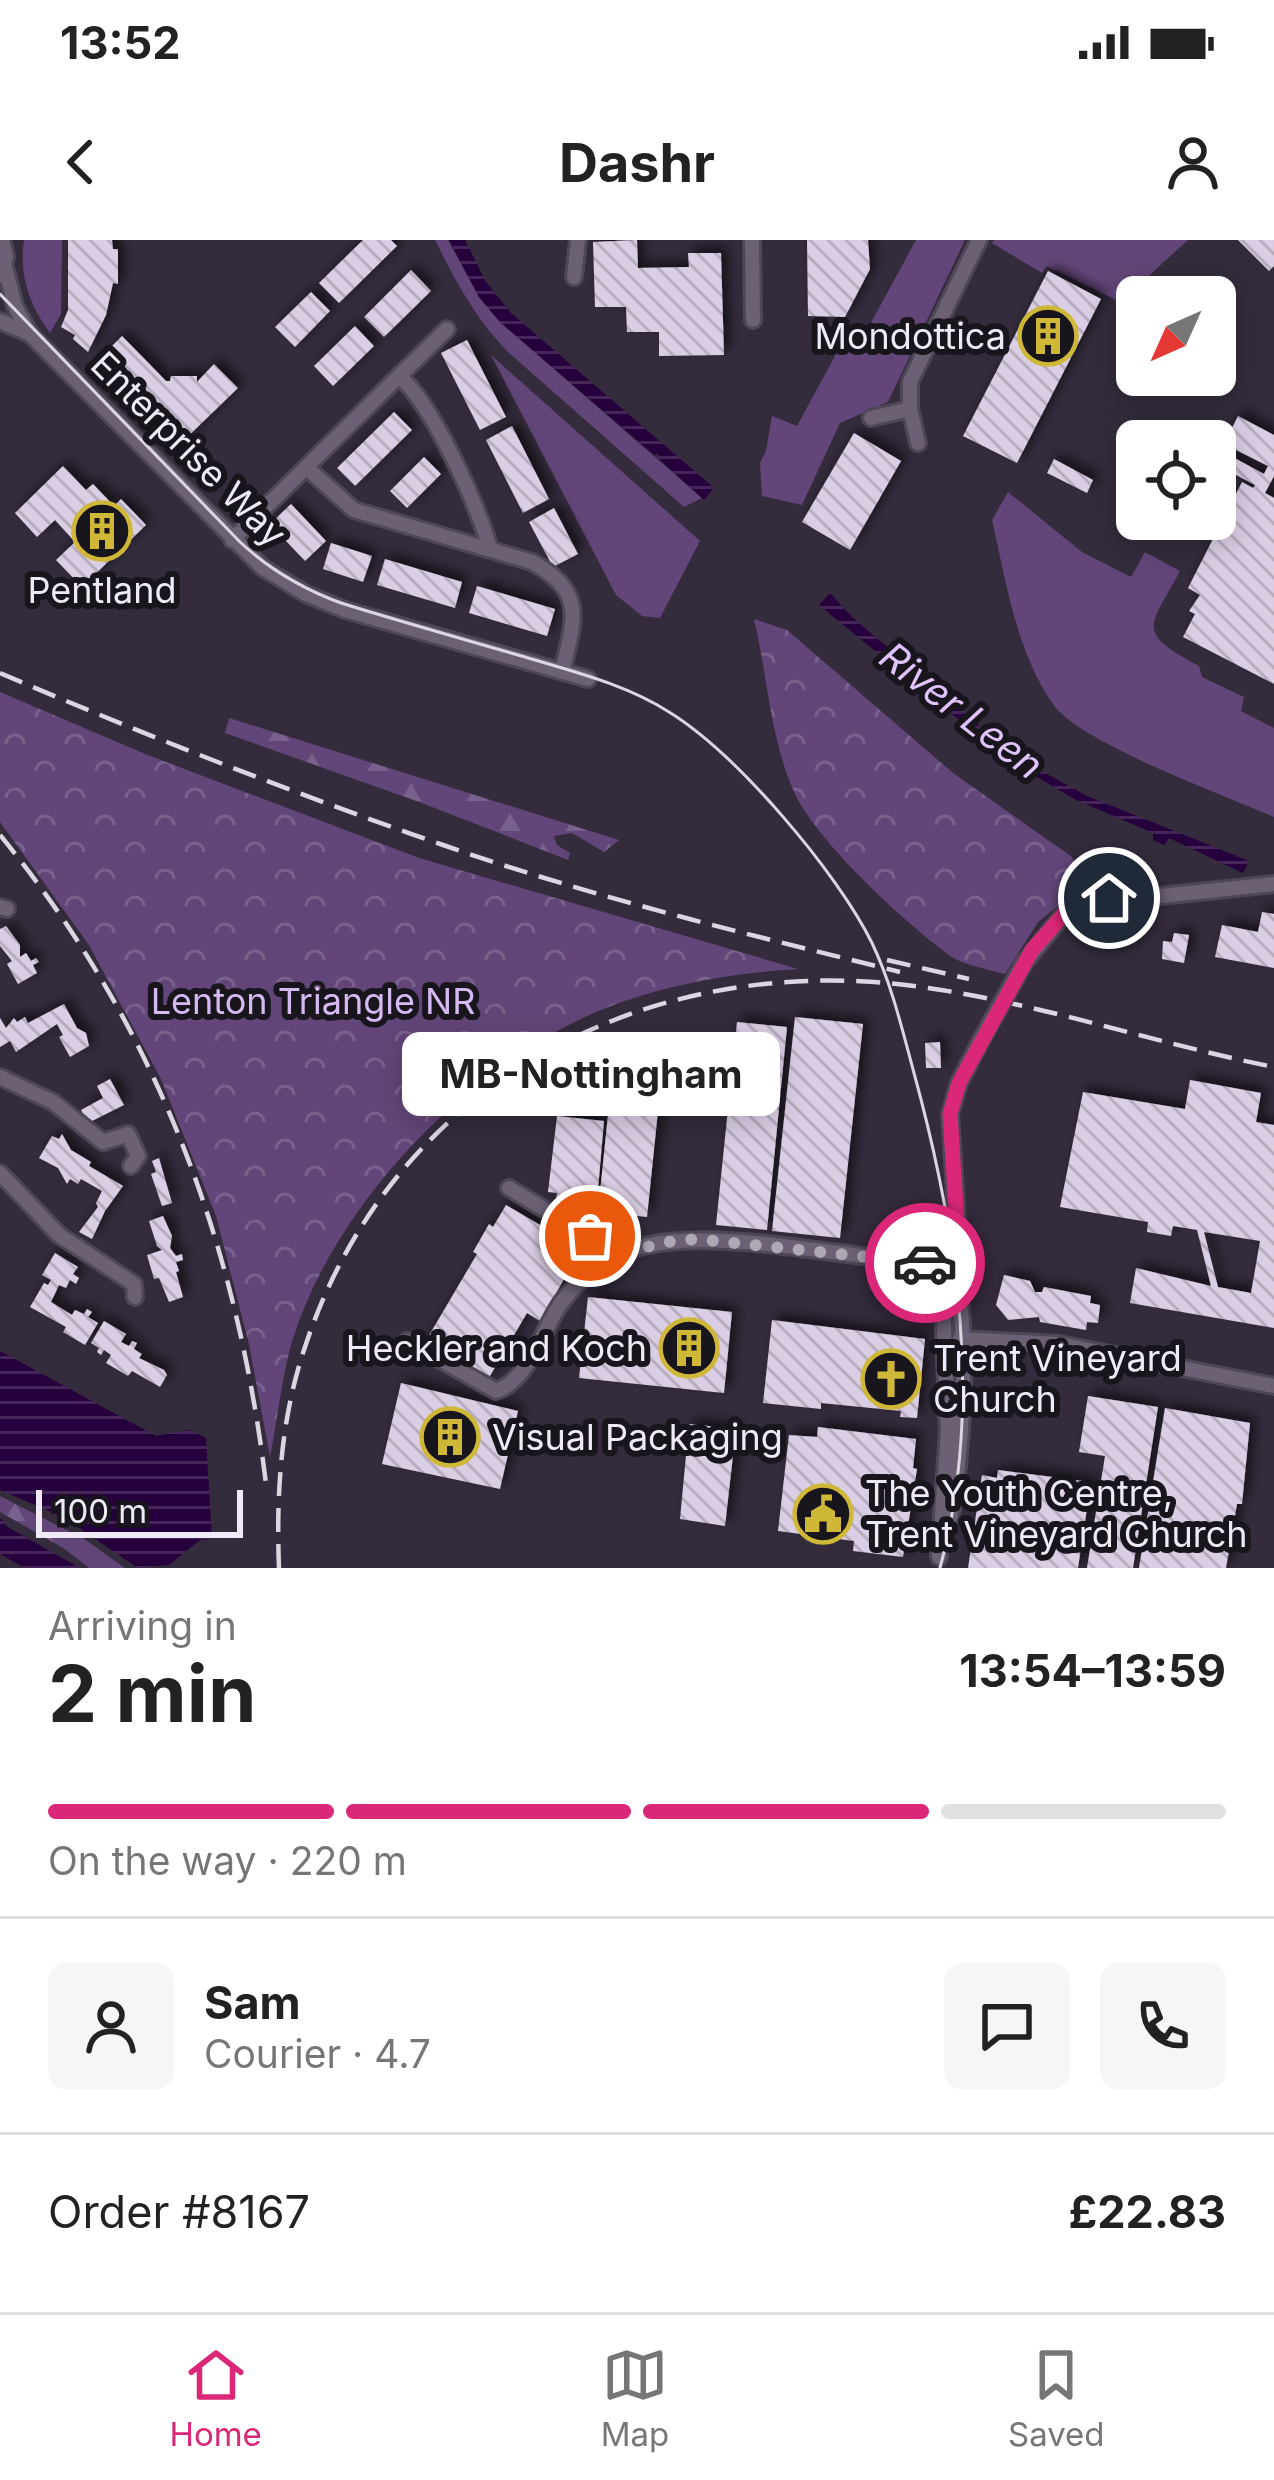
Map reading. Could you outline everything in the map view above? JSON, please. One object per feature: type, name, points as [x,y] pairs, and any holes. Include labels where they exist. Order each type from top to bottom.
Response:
[{"type":"street","points":[[574,277],[578,240]]},
{"type":"street","points":[[752,240],[754,320]]},
{"type":"street","points":[[918,443],[910,410],[915,365],[979,240]]},
{"type":"street","name":"Enterprise Way","points":[[4,242],[2,272],[30,334],[263,568],[325,602],[588,679]]},
{"type":"street","name":"Enterprise Way","points":[[0,321],[30,334]]},
{"type":"street","points":[[232,540],[447,328]]},
{"type":"street","points":[[400,377],[417,393],[482,518],[490,549]]},
{"type":"street","points":[[871,418],[910,410]]},
{"type":"street","points":[[307,468],[354,509],[532,562],[562,584],[575,615],[562,672]]},
{"type":"street","points":[[937,1563],[946,1474],[942,1277],[957,1223],[950,1114],[959,1083],[1024,963],[1064,914],[1084,904],[1274,884]]},
{"type":"street","points":[[0,1077],[53,1102],[103,1142],[128,1134],[138,1156],[131,1166]]},
{"type":"street","points":[[0,1173],[59,1235],[134,1284],[135,1297]]},
{"type":"street","points":[[509,1188],[619,1254]]},
{"type":"street","points":[[407,1341],[490,1390],[500,1390],[520,1373],[570,1292],[619,1254],[696,1239],[949,1262]]},
{"type":"street","points":[[937,1563],[959,1463],[958,1294],[949,1262]]},
{"type":"street","points":[[946,1357],[960,1339]]},
{"type":"street","points":[[960,1339],[1059,1344],[1274,1386]]},
{"type":"green space","points":[[24,240],[62,240],[61,314],[50,333],[27,289]]},
{"type":"green space","points":[[435,240],[448,240],[479,297],[500,322],[702,498],[684,507],[508,352],[476,313]]},
{"type":"green space","points":[[916,240],[965,240],[888,402],[840,423],[802,505],[762,496],[760,463],[772,416],[797,426],[842,343],[861,341]]},
{"type":"green space","points":[[1188,240],[1149,276],[1116,276],[1116,300],[1047,266],[1042,273],[992,243]]},
{"type":"green space","points":[[491,355],[700,541],[660,618],[642,616],[616,595]]},
{"type":"green space","points":[[1008,492],[1082,552],[1131,577],[1145,552],[1180,571],[1156,617],[1157,636],[1199,666],[1202,677],[1244,697],[1241,711],[1274,728],[1274,817],[1121,751],[1091,735],[1053,704],[1021,639],[992,520]]},
{"type":"green space","points":[[754,619],[787,630],[953,773],[1072,857],[1085,884],[1038,922],[1005,974],[958,960],[934,943],[867,884],[809,817],[781,755]]},
{"type":"green space","name":"Lenton Triangle NR","points":[[0,692],[145,754],[419,858],[798,969],[694,982],[594,1013],[545,1038],[451,1108],[369,1197],[309,1297],[290,1349],[270,1457],[249,1344],[216,1216],[161,1079],[89,945],[0,822]]},
{"type":"green space","points":[[229,718],[619,840],[604,852],[572,833],[554,836],[557,845],[570,853],[568,860],[225,733]]},
{"type":"green space","points":[[0,1496],[84,1539],[125,1568],[89,1568],[0,1512]]},
{"type":"shaded area","points":[[449,240],[465,240],[486,282],[511,313],[714,488],[704,500],[659,454],[654,455],[500,322],[479,297]]},
{"type":"shaded area","points":[[830,593],[852,617],[1027,763],[1087,796],[1249,861],[1243,873],[1169,838],[1164,845],[1153,840],[1153,833],[1074,799],[1007,759],[819,605]]},
{"type":"shaded area","points":[[0,1351],[156,1436],[190,1430],[206,1438],[212,1539],[200,1540],[169,1565],[138,1568],[63,1517],[0,1490]]},
{"type":"shaded area","points":[[0,1519],[80,1568],[25,1568],[0,1554]]},
{"type":"building","points":[[68,240],[112,240],[113,249],[118,249],[118,284],[113,283],[106,315],[88,352],[73,339],[75,335],[61,327],[68,310]]},
{"type":"building","points":[[363,240],[391,240],[397,246],[339,303],[319,283]]},
{"type":"building","points":[[637,240],[638,268],[689,267],[688,253],[721,253],[724,355],[659,356],[659,332],[627,332],[626,307],[595,307],[593,242]]},
{"type":"building","points":[[807,240],[868,240],[870,269],[845,317],[808,316]]},
{"type":"building","points":[[1238,240],[1274,240],[1274,266],[1269,271]]},
{"type":"building","points":[[411,270],[431,291],[384,337],[364,317]]},
{"type":"building","name":"Mondottica","points":[[1048,271],[1101,299],[1017,463],[963,436]]},
{"type":"building","points":[[311,292],[330,311],[295,347],[275,327]]},
{"type":"building","points":[[355,326],[374,346],[333,386],[314,366]]},
{"type":"building","points":[[122,336],[166,381],[171,376],[197,376],[197,382],[214,364],[238,388],[177,447],[98,360]]},
{"type":"building","points":[[467,340],[506,417],[480,430],[441,353]]},
{"type":"building","points":[[394,412],[412,430],[355,486],[337,468]]},
{"type":"building","points":[[1238,416],[1274,435],[1274,476],[1265,493],[1274,498],[1274,684],[1183,637],[1195,614],[1189,611],[1200,595],[1188,588],[1212,540],[1236,540],[1236,494],[1242,482],[1255,485],[1236,475],[1236,459],[1264,474],[1268,466],[1236,450]]},
{"type":"building","points":[[512,426],[549,499],[523,513],[486,440]]},
{"type":"building","points":[[854,433],[901,461],[850,550],[802,522]]},
{"type":"building","points":[[424,457],[441,474],[407,508],[390,491]]},
{"type":"building","points":[[1054,459],[1093,480],[1087,493],[1047,473]]},
{"type":"building","name":"Pentland","points":[[63,466],[86,490],[93,484],[114,506],[121,499],[146,525],[82,587],[56,560],[75,542],[55,520],[37,537],[15,513]]},
{"type":"building","points":[[291,504],[326,541],[305,561],[270,524]]},
{"type":"building","points":[[554,508],[578,554],[553,567],[529,522]]},
{"type":"building","points":[[331,543],[372,556],[363,582],[323,569]]},
{"type":"building","points":[[385,559],[462,582],[455,608],[377,585]]},
{"type":"building","points":[[477,586],[555,609],[547,636],[469,613]]},
{"type":"building","points":[[1262,912],[1274,914],[1274,968],[1215,957],[1222,925],[1258,932]]},
{"type":"building","points":[[6,926],[20,945],[20,957],[26,953],[31,961],[39,962],[33,965],[37,973],[18,984],[7,964],[12,961],[0,946],[0,929]]},
{"type":"building","points":[[1174,933],[1189,935],[1184,963],[1162,959],[1163,941],[1172,942]]},
{"type":"building","points":[[64,1004],[77,1028],[86,1033],[89,1046],[70,1057],[57,1024],[16,1052],[10,1041],[0,1047],[0,1018],[6,1028],[14,1018],[17,1022],[25,1017],[28,1023]]},
{"type":"building","points":[[795,1017],[863,1024],[840,1238],[772,1231]]},
{"type":"building","points":[[737,1022],[787,1027],[767,1230],[716,1225]]},
{"type":"building","points":[[940,1042],[941,1068],[926,1068],[925,1043]]},
{"type":"building","points":[[612,1076],[661,1082],[647,1217],[598,1212]]},
{"type":"building","points":[[110,1079],[124,1105],[88,1123],[81,1110],[103,1098],[97,1086]]},
{"type":"building","points":[[1190,1080],[1261,1093],[1256,1122],[1274,1125],[1274,1328],[1130,1303],[1136,1268],[1211,1286],[1197,1230],[1173,1226],[1171,1236],[1147,1232],[1148,1222],[1060,1207],[1083,1092],[1185,1109]],"holes":[[[1204,1232],[1260,1241],[1251,1293],[1218,1287]]]},
{"type":"building","points":[[557,1116],[604,1121],[596,1212],[555,1207],[557,1193],[548,1192]]},
{"type":"building","points":[[62,1134],[71,1150],[91,1162],[89,1166],[123,1186],[92,1239],[79,1232],[98,1207],[102,1191],[81,1179],[78,1184],[70,1179],[67,1184],[58,1168],[39,1158],[52,1136],[59,1139]]},
{"type":"building","points":[[159,1158],[172,1203],[162,1206],[151,1174],[156,1172],[152,1161]]},
{"type":"building","points":[[506,1205],[569,1242],[559,1260],[571,1267],[540,1321],[527,1313],[487,1381],[424,1344],[477,1254],[473,1252],[489,1224],[493,1227]]},
{"type":"building","points":[[163,1216],[172,1236],[170,1248],[176,1256],[182,1254],[183,1260],[176,1262],[176,1272],[183,1297],[169,1302],[159,1278],[154,1279],[147,1255],[162,1250],[149,1221]]},
{"type":"building","points":[[894,1225],[911,1226],[910,1242],[919,1242],[919,1253],[892,1251]]},
{"type":"building","points":[[55,1253],[78,1267],[73,1274],[79,1278],[76,1284],[70,1280],[66,1288],[59,1285],[51,1302],[72,1315],[87,1309],[92,1312],[88,1317],[98,1323],[85,1345],[63,1332],[66,1327],[30,1307],[44,1283],[51,1280],[42,1275]]},
{"type":"building","points":[[1004,1275],[1030,1281],[1035,1292],[1044,1287],[1091,1296],[1090,1303],[1100,1305],[1098,1323],[1087,1322],[1086,1330],[1040,1322],[1039,1317],[1008,1320],[996,1305]]},
{"type":"building","points":[[588,1297],[732,1312],[724,1393],[579,1378]]},
{"type":"building","points":[[772,1320],[925,1339],[917,1418],[900,1417],[901,1411],[821,1403],[821,1409],[763,1403]]},
{"type":"building","points":[[104,1321],[126,1334],[121,1342],[137,1343],[134,1349],[142,1354],[139,1358],[164,1370],[167,1375],[160,1387],[106,1363],[111,1355],[104,1350],[101,1355],[91,1343]]},
{"type":"building","name":"Visual Packaging","points":[[401,1383],[518,1411],[500,1489],[382,1464]]},
{"type":"building","points":[[1088,1396],[1158,1407],[1133,1568],[1087,1568],[1105,1456],[1079,1452]]},
{"type":"building","points":[[1165,1408],[1250,1423],[1242,1504],[1237,1504],[1226,1568],[1139,1568]]},
{"type":"building","points":[[689,1424],[736,1429],[725,1526],[680,1519]]},
{"type":"building","points":[[818,1427],[916,1439],[913,1468],[917,1469],[903,1557],[853,1551],[854,1541],[778,1531],[789,1435],[817,1437]]},
{"type":"building","points":[[998,1470],[1091,1482],[1078,1568],[968,1568],[982,1475],[997,1478]]},
{"type":"tram line","points":[[0,294],[240,542],[275,570],[341,603],[580,674],[652,702],[696,731],[754,785],[835,883],[872,943],[891,991],[930,1134],[953,1257],[963,1382],[961,1445],[940,1568]]},
{"type":"railway","points":[[0,673],[275,784],[499,864],[670,914],[900,972]]},
{"type":"railway","points":[[0,835],[104,984],[182,1143],[235,1312],[267,1492]]},
{"type":"railway","points":[[887,960],[969,979]]},
{"type":"railway","points":[[279,1568],[278,1511],[291,1399],[306,1344],[344,1257],[394,1180],[455,1116],[526,1064],[605,1024],[690,997],[780,983],[874,982],[1025,1006],[1274,1067]]},
{"type":"way so far","points":[[590,1236],[619,1254],[696,1239],[925,1263]]},
{"type":"place","name":"Mondottica","points":[[1048,336]]},
{"type":"place","name":"Pentland","points":[[102,531]]},
{"type":"place","name":"MB-Nottingham","points":[[590,1236]]},
{"type":"place","name":"Heckler and Koch","points":[[689,1348]]},
{"type":"place","name":"Trent Vineyard Church","points":[[891,1379]]},
{"type":"place","name":"Visual Packaging","points":[[450,1437]]},
{"type":"place","name":"The Youth Centre, Trent Vineyard Church","points":[[823,1514]]},
{"type":"route","points":[[925,1263],[949,1262],[956,1234],[950,1114],[970,1059],[1041,939],[1064,914],[1109,898]]},
{"type":"water label","name":"River Leen","points":[[962,710]]}]
